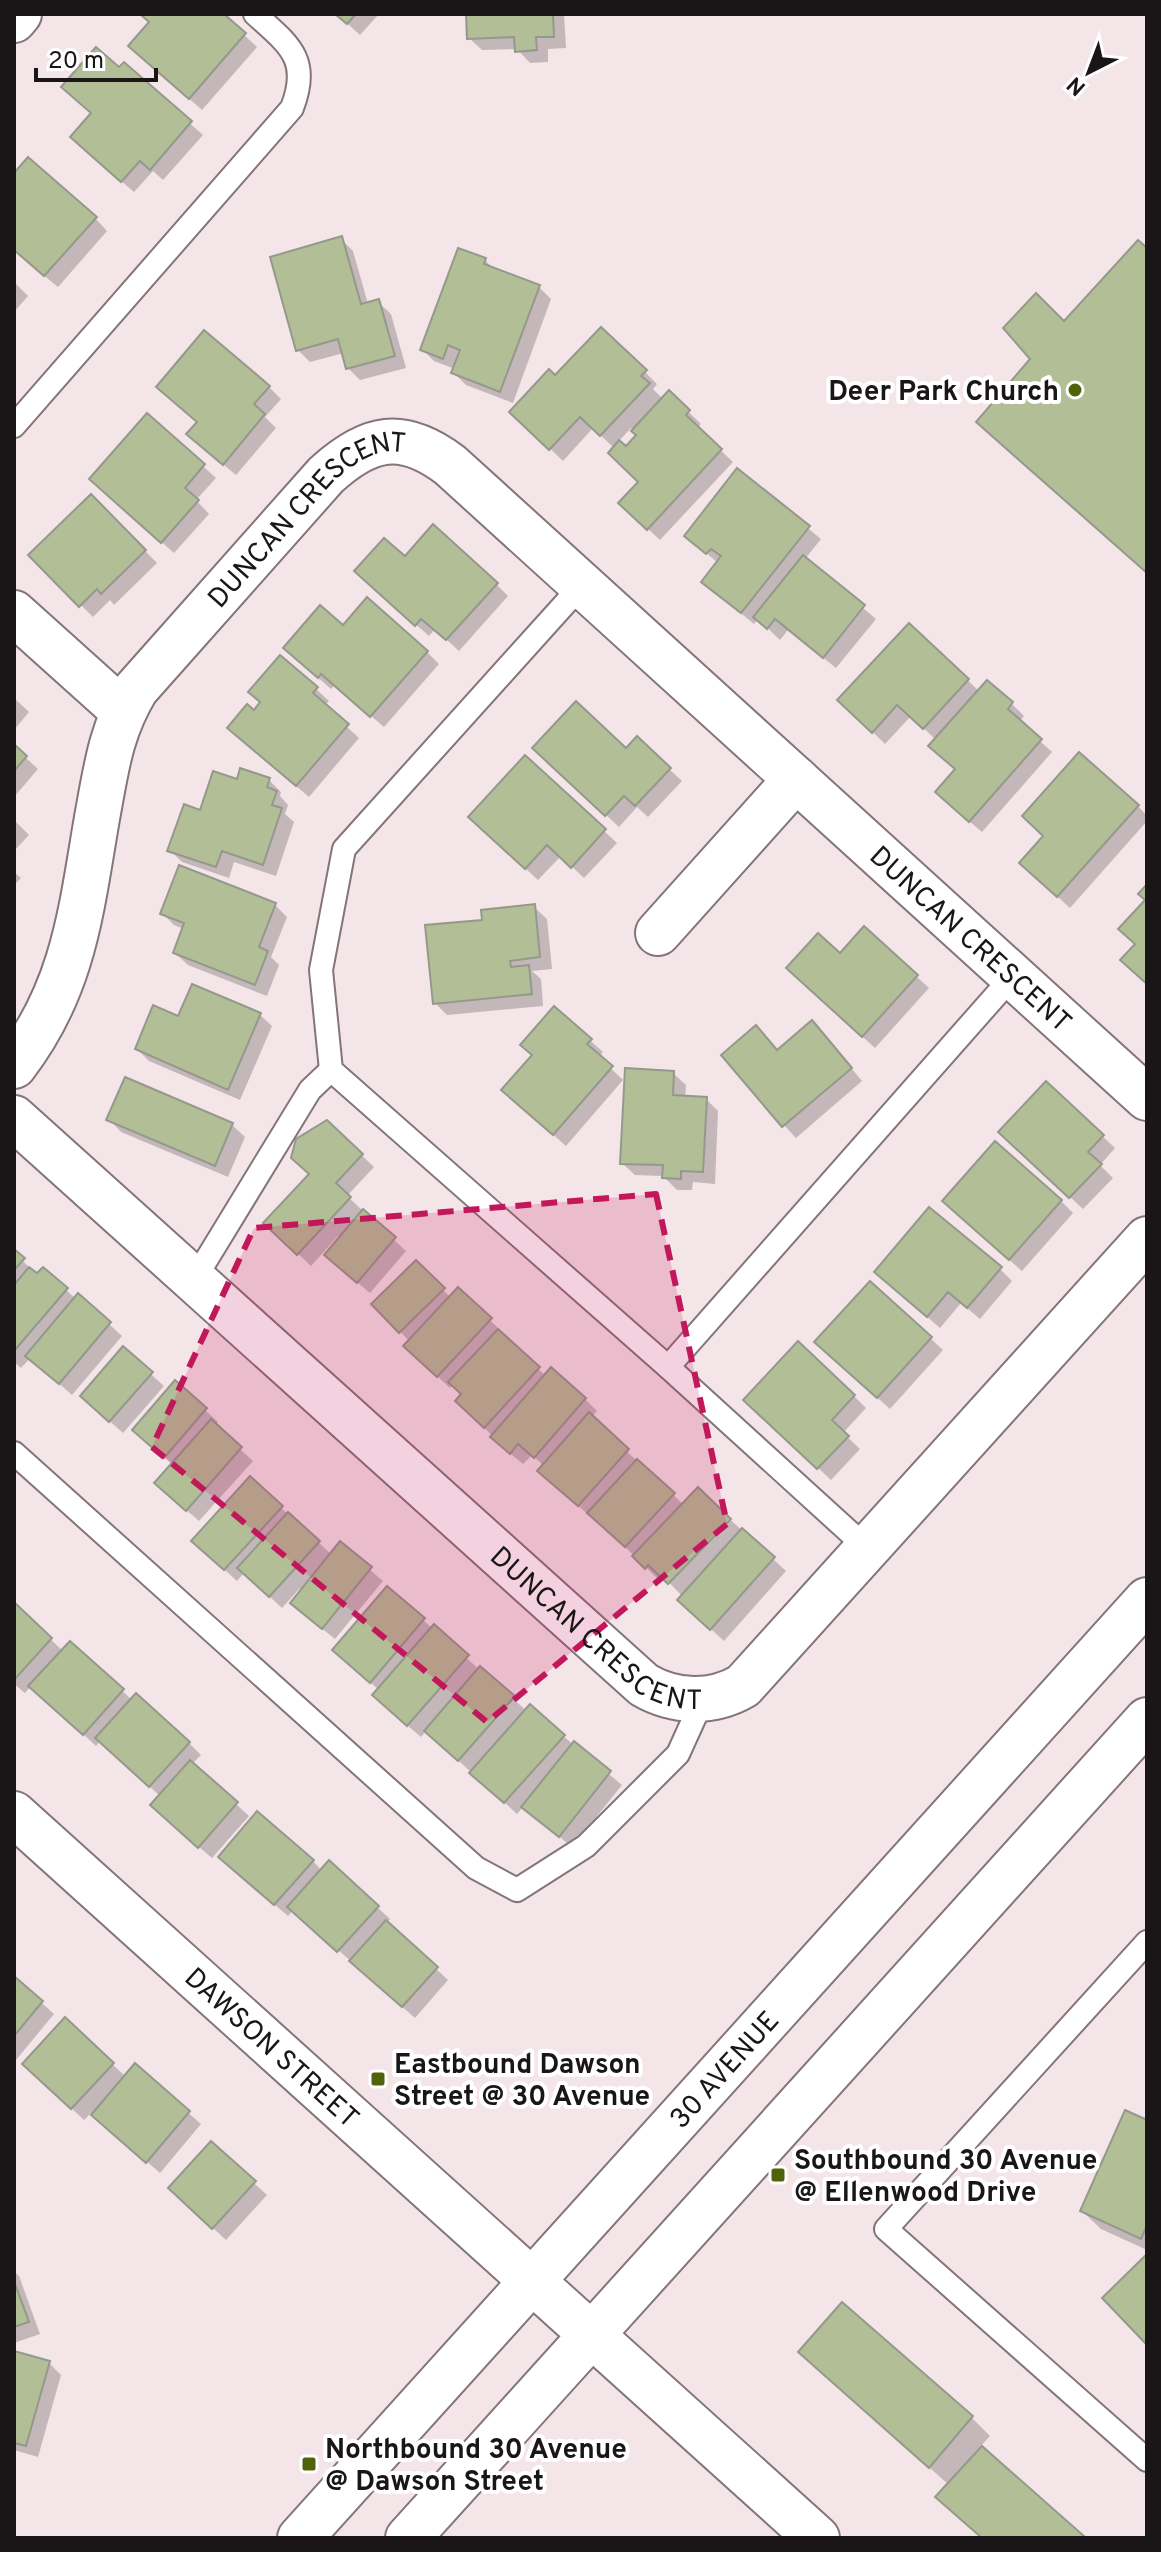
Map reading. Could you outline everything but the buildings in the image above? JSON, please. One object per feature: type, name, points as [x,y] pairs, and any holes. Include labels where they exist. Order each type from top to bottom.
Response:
[{"type":"street","points":[[14,20],[19,14]]},
{"type":"street","name":"DUNCAN CRESCENT","points":[[14,1066],[48,1013],[67,971],[79,924],[109,750],[123,711],[152,668],[326,475],[354,452],[393,440],[413,443],[450,465],[1147,1098]]},
{"type":"street","points":[[14,613],[123,711]]},
{"type":"street","points":[[658,933],[796,779]]},
{"type":"street","name":"DUNCAN CRESCENT","points":[[14,1118],[644,1685],[662,1695],[703,1699],[728,1695],[743,1686],[1147,1239]]},
{"type":"street","name":"30 AVENUE","points":[[300,2538],[1147,1600]]},
{"type":"street","points":[[408,2538],[1147,1720]]},
{"type":"street","name":"DAWSON STREET","points":[[17,1822],[817,2538]]},
{"type":"lane","points":[[14,426],[292,108],[300,89],[301,71],[290,47],[255,14]]},
{"type":"lane","points":[[581,586],[344,849],[321,970],[331,1070],[668,1367],[868,1549]]},
{"type":"lane","points":[[668,1367],[1013,976]]},
{"type":"lane","points":[[194,1280],[310,1090],[331,1070]]},
{"type":"lane","points":[[14,1453],[476,1868],[517,1890],[586,1846],[678,1754],[703,1699]]},
{"type":"lane","points":[[1147,1942],[886,2229],[1147,2460]]},
{"type":"highlighted area","points":[[656,1194],[727,1524],[487,1722],[152,1447],[254,1228]]},
{"type":"place","name":"Deer Park Church","points":[[1075,390]]},
{"type":"place","name":"Eastbound Dawson Street @ 30 Avenue","points":[[378,2079]]},
{"type":"place","name":"Southbound 30 Avenue @ Ellenwood Drive","points":[[778,2175]]},
{"type":"place","name":"Northbound 30 Avenue @ Dawson Street","points":[[309,2464]]}]
